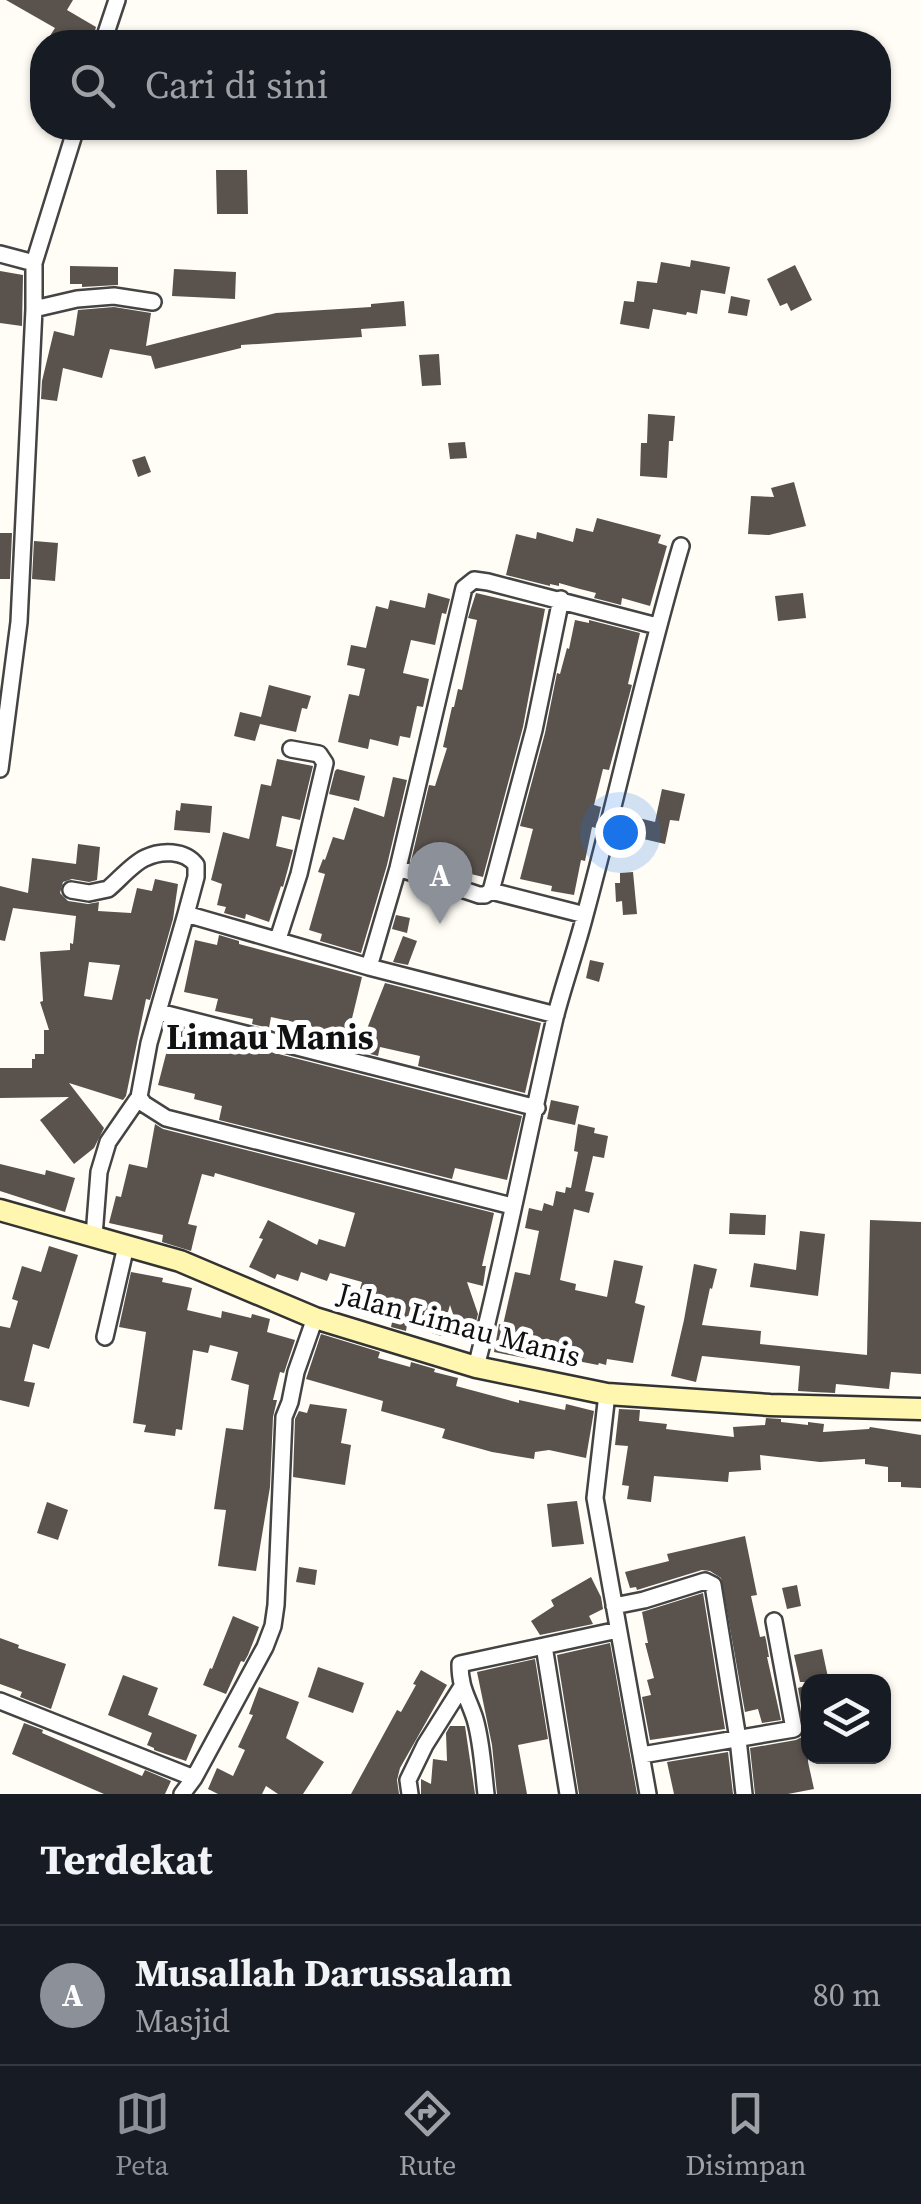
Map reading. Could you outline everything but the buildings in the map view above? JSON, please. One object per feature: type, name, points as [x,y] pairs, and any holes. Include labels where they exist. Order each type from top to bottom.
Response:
[{"type":"street","points":[[107,30],[116,0]]},
{"type":"street","points":[[0,769],[19,622],[34,263],[72,140]]},
{"type":"street","points":[[0,254],[34,263]]},
{"type":"street","points":[[34,309],[114,296],[153,302]]},
{"type":"street","points":[[476,1367],[498,1284],[556,1015],[681,546]]},
{"type":"street","points":[[369,966],[398,868],[464,588],[474,580],[488,582],[657,626]]},
{"type":"street","points":[[491,891],[534,730],[561,599]]},
{"type":"street","points":[[278,940],[326,763],[319,754],[291,749]]},
{"type":"street","points":[[71,890],[108,889],[145,858],[183,853],[196,865],[196,877],[149,1043],[139,1097],[108,1142],[99,1172],[94,1236]]},
{"type":"street","points":[[398,868],[480,895],[491,891],[585,915]]},
{"type":"street","points":[[186,914],[556,1015]]},
{"type":"street","points":[[160,1012],[536,1108]]},
{"type":"street","points":[[139,1097],[166,1118],[512,1206]]},
{"type":"street","name":"Jalan Limau Manis","points":[[0,1210],[180,1261],[315,1318],[476,1367],[607,1394],[770,1405],[921,1409]]},
{"type":"street","points":[[105,1336],[126,1246]]},
{"type":"street","points":[[182,1794],[273,1626],[284,1417],[315,1318]]},
{"type":"street","points":[[607,1394],[595,1498],[648,1794]]},
{"type":"street","points":[[614,1606],[704,1582],[713,1584],[744,1794]]},
{"type":"street","points":[[642,1755],[794,1729],[774,1621]]},
{"type":"street","points":[[486,1794],[474,1717],[462,1688],[462,1662],[618,1630]]},
{"type":"street","points":[[544,1646],[568,1794]]},
{"type":"street","points":[[406,1789],[425,1745],[462,1688]]},
{"type":"street","points":[[0,1700],[194,1778]]},
{"type":"place","name":"Musallah Darussalam","points":[[440,924]]},
{"type":"district","name":"Limau Manis","points":[[270,1037]]}]
